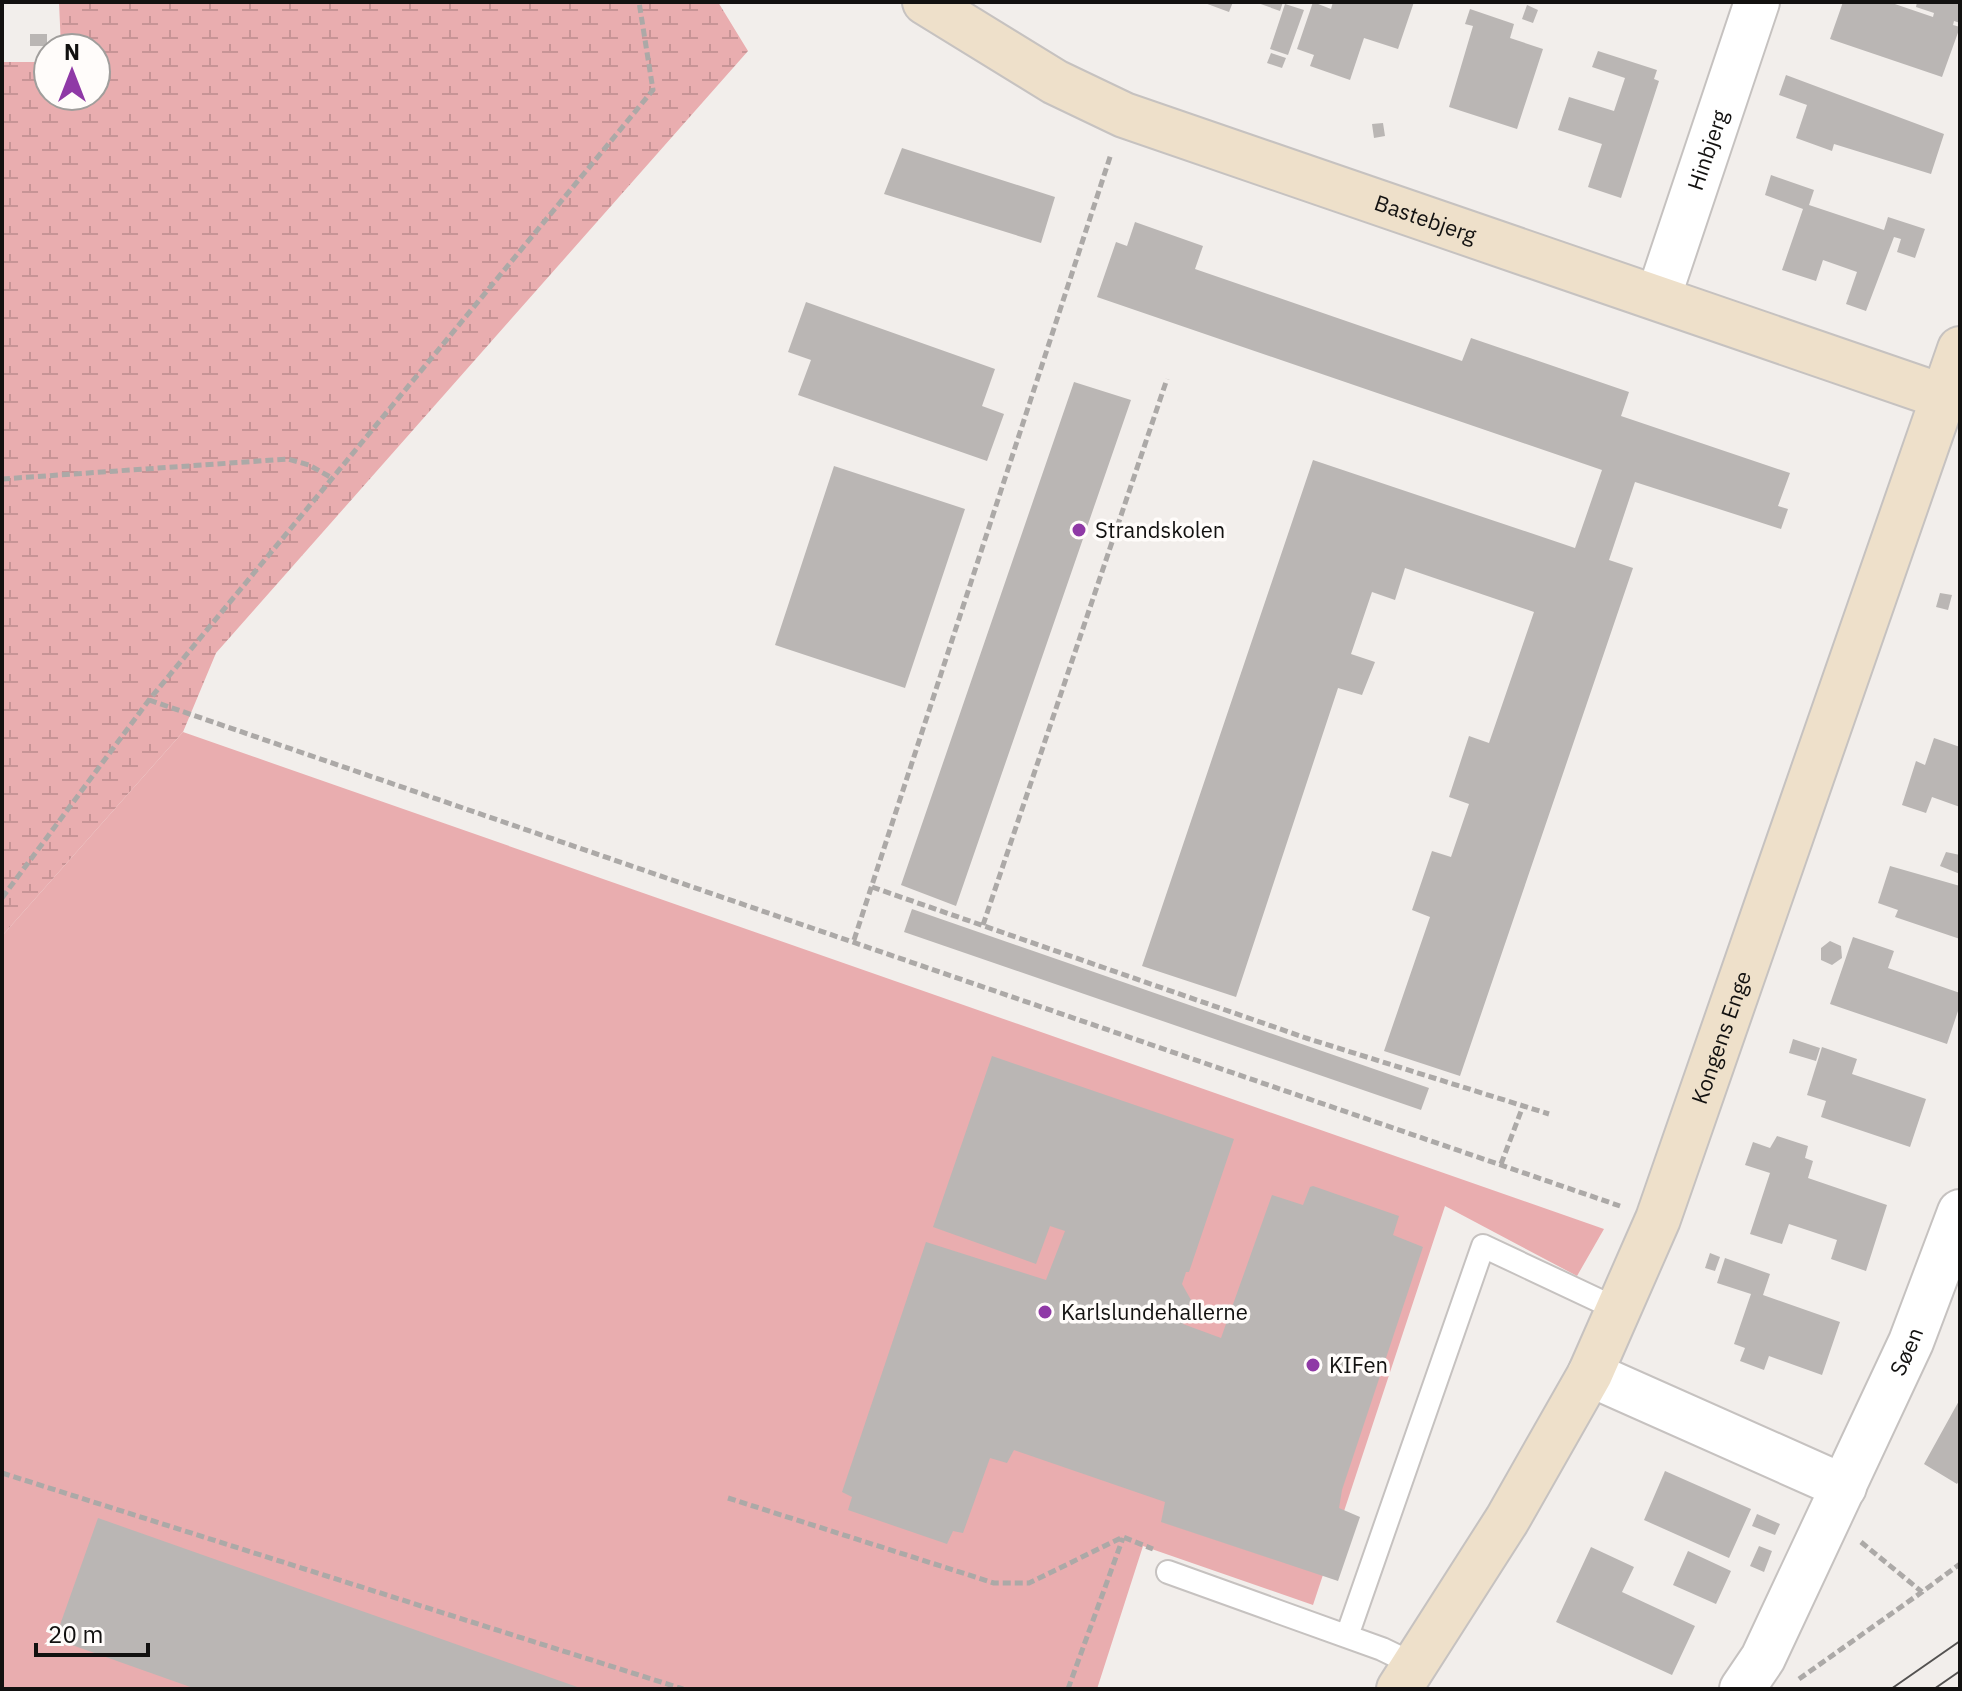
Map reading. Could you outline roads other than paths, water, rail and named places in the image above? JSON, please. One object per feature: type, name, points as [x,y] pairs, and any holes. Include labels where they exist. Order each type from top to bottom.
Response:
[{"type":"street","name":"Bastebjerg","points":[[925,2],[1055,82],[1124,115],[1944,397]]},
{"type":"street","name":"Hinbjerg","points":[[1658,298],[1757,2]]},
{"type":"street","name":"Kongens Enge","points":[[1407,1677],[1507,1520],[1590,1374],[1658,1219],[1960,349]]},
{"type":"street","name":"Søen","points":[[1742,1689],[1763,1658],[1911,1342],[1960,1212]]},
{"type":"street","points":[[1590,1374],[1837,1501]]},
{"type":"lane","points":[[1347,1636],[1483,1246],[1619,1310]]},
{"type":"lane","points":[[1168,1572],[1347,1636],[1407,1677]]},
{"type":"tram line","points":[[1891,1689],[1960,1641]]},
{"type":"tram line","points":[[1934,1689],[1960,1671]]},
{"type":"place","name":"Strandskolen","points":[[1079,530]]},
{"type":"place","name":"Karlslundehallerne","points":[[1045,1312]]},
{"type":"place","name":"KIFen","points":[[1313,1365]]}]
